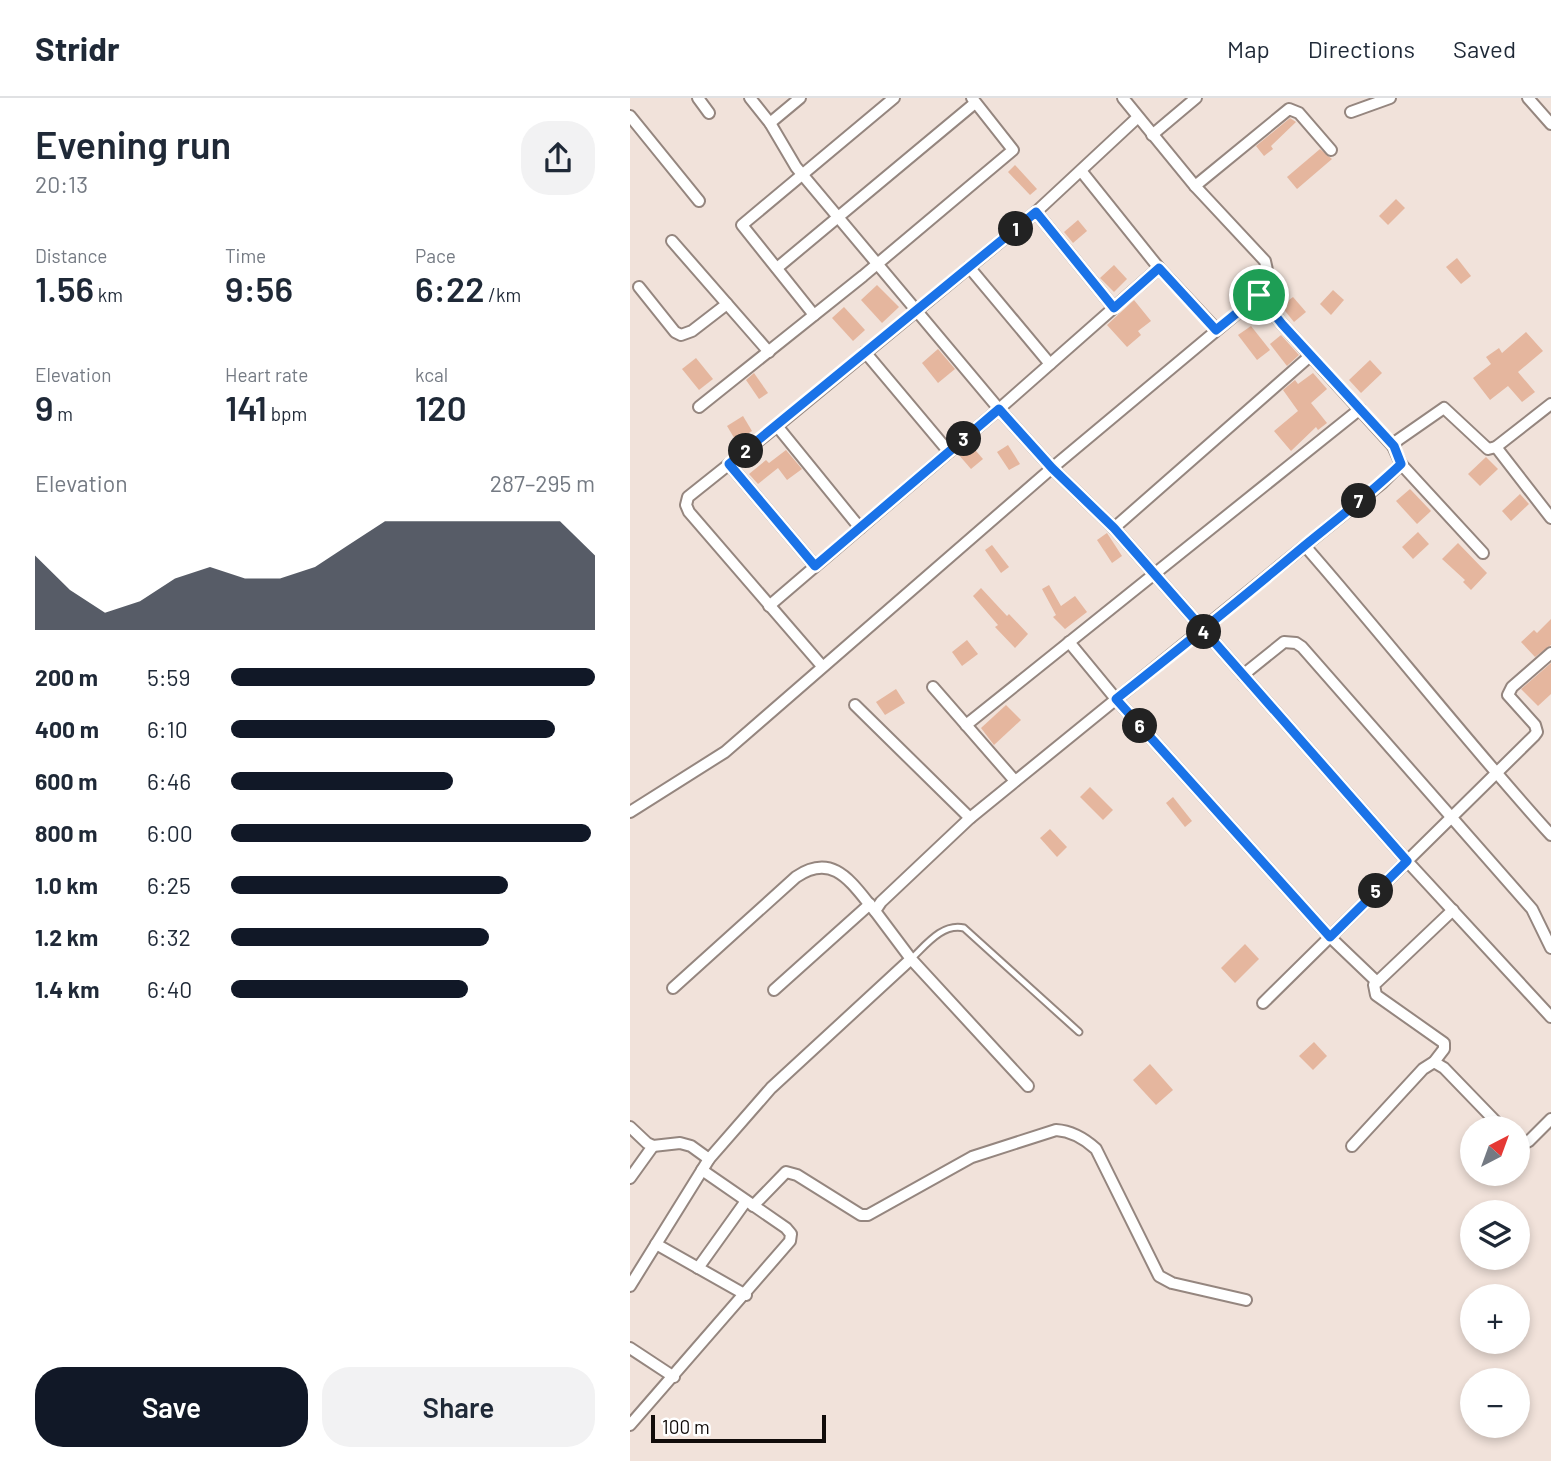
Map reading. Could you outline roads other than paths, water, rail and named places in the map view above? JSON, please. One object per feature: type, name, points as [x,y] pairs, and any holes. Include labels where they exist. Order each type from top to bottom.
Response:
[{"type":"street","points":[[698,98],[709,113]]},
{"type":"street","points":[[750,98],[770,123],[803,175],[999,409],[1052,468],[1114,528],[1407,861],[1551,1017]]},
{"type":"street","points":[[770,123],[800,98]]},
{"type":"street","points":[[814,315],[741,225],[894,98]]},
{"type":"street","points":[[630,812],[725,752],[1052,468],[1259,295],[1266,285],[1268,271],[1265,261],[1195,186],[1123,98]]},
{"type":"street","points":[[1152,135],[1196,98]]},
{"type":"street","points":[[1351,112],[1390,98]]},
{"type":"street","points":[[1528,98],[1551,124]]},
{"type":"street","points":[[699,407],[1013,150],[974,100],[776,268]]},
{"type":"street","points":[[1195,186],[1285,110],[1293,109],[1299,113],[1331,150]]},
{"type":"street","points":[[630,116],[699,201]]},
{"type":"street","points":[[822,666],[689,512],[686,505],[688,497],[1036,212],[1137,118]]},
{"type":"street","points":[[1082,172],[1159,268],[1216,330]]},
{"type":"street","points":[[1036,212],[1114,308]]},
{"type":"street","points":[[672,241],[769,352]]},
{"type":"street","points":[[969,267],[1050,364]]},
{"type":"street","points":[[769,606],[1159,268]]},
{"type":"street","points":[[639,287],[675,332],[681,335],[692,331],[727,304]]},
{"type":"street","points":[[1259,295],[1310,356],[1394,446],[1401,464],[1483,553]]},
{"type":"street","points":[[865,352],[949,452]]},
{"type":"street","points":[[1114,528],[1310,356]]},
{"type":"street","points":[[1394,446],[1444,408],[1488,449],[1496,447],[1551,404]]},
{"type":"street","points":[[966,725],[1360,409]]},
{"type":"street","points":[[777,426],[860,528]]},
{"type":"street","points":[[1496,447],[1551,518]]},
{"type":"street","points":[[729,464],[815,566]]},
{"type":"street","points":[[774,990],[881,902],[970,818],[1382,483],[1401,464]]},
{"type":"street","points":[[1305,546],[1380,632],[1496,774],[1551,835]]},
{"type":"street","points":[[1069,642],[1116,699],[1330,937],[1376,981]]},
{"type":"street","points":[[1243,675],[1284,642],[1296,643],[1302,647],[1532,909],[1551,948]]},
{"type":"street","points":[[1263,1003],[1537,732],[1535,725],[1509,698],[1509,691],[1551,653]]},
{"type":"street","points":[[933,687],[1015,781]]},
{"type":"street","points":[[855,705],[970,818]]},
{"type":"street","points":[[673,988],[804,872],[812,868],[827,867],[838,870],[872,907],[911,959],[1028,1086]]},
{"type":"street","points":[[1352,1146],[1444,1049],[1444,1043],[1374,991],[1376,981],[1453,910]]},
{"type":"street","points":[[630,1286],[709,1159],[771,1088],[911,959]]},
{"type":"street","points":[[1434,1062],[1444,1068],[1490,1116]]},
{"type":"street","points":[[1530,1141],[1551,1119]]},
{"type":"street","points":[[630,1127],[653,1146],[680,1143],[691,1146],[709,1159]]},
{"type":"street","points":[[698,1268],[750,1203],[786,1172],[797,1175],[861,1215],[868,1215],[972,1157],[1056,1130],[1066,1131],[1096,1149],[1159,1276],[1172,1283],[1246,1300]]},
{"type":"street","points":[[630,1178],[653,1146]]},
{"type":"street","points":[[631,1421],[674,1377],[790,1241],[791,1234],[786,1228],[702,1170]]},
{"type":"street","points":[[656,1244],[746,1294]]},
{"type":"street","points":[[630,1348],[674,1377]]},
{"type":"lane","points":[[911,959],[946,929],[954,926],[964,928],[1079,1032]]}]
